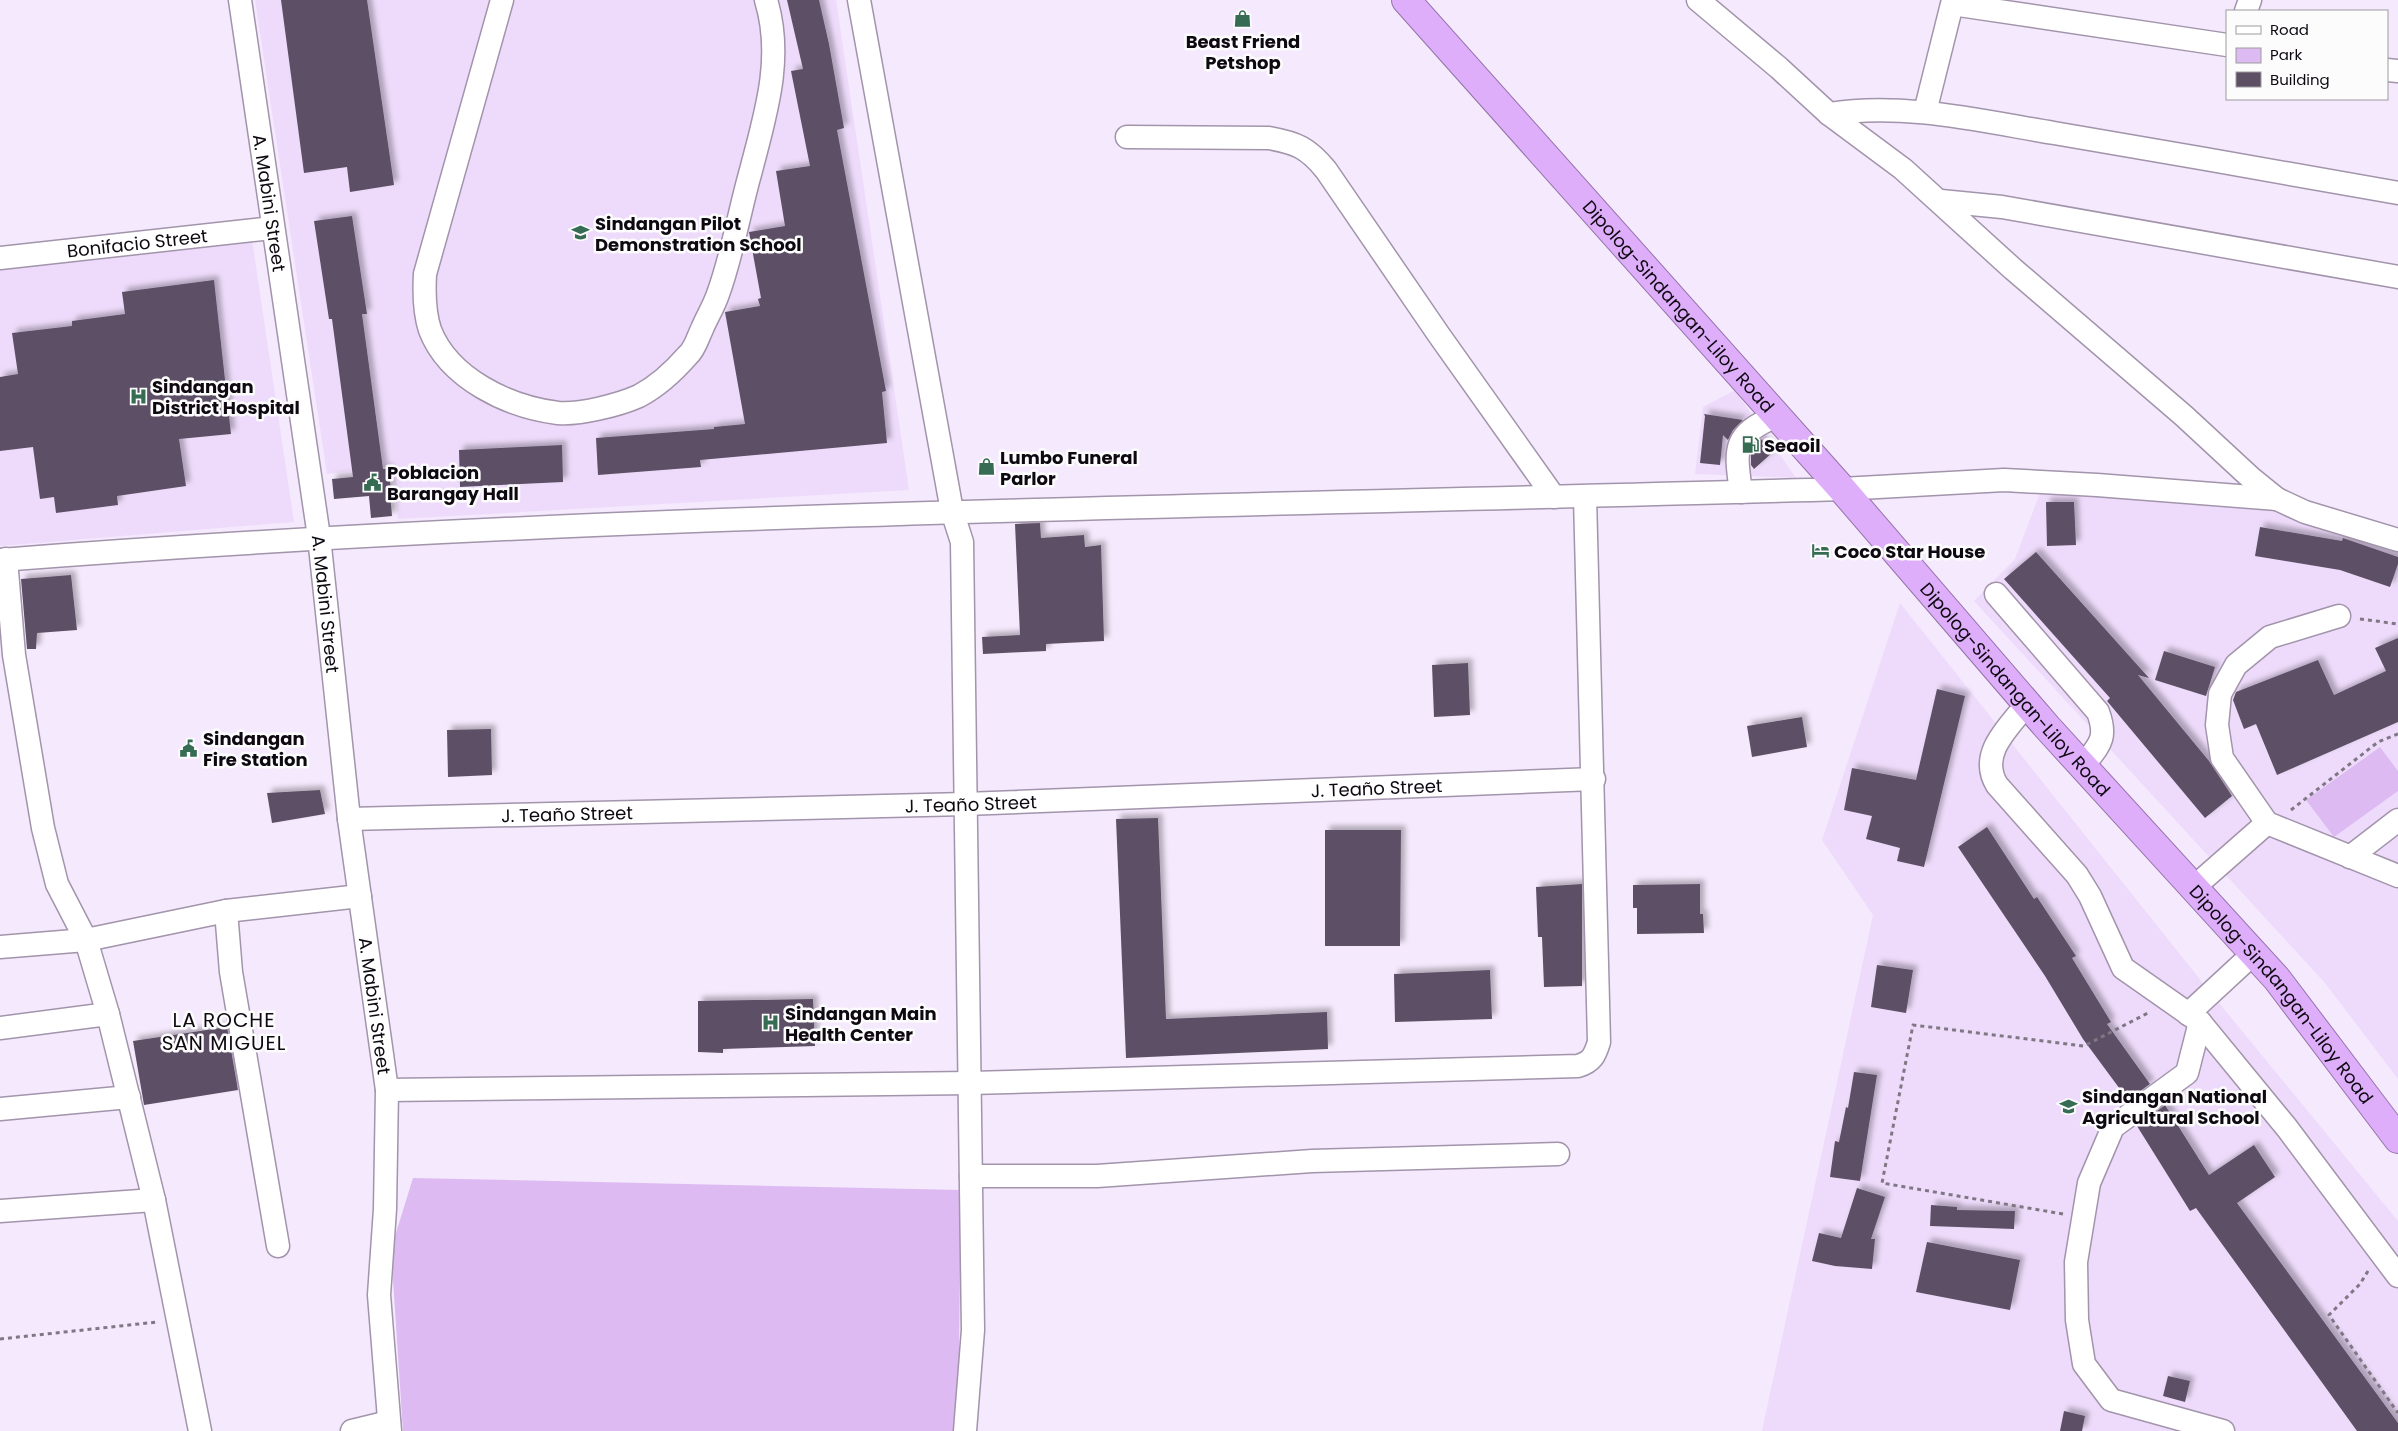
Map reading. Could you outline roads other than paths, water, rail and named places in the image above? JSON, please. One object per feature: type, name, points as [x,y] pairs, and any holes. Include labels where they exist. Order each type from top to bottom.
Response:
[{"type":"highway","name":"Dipolog-Sindangan-Liloy Road","points":[[1406,0],[1842,489],[2082,766],[2254,953],[2290,995],[2395,1129]]},
{"type":"street","name":"A. Mabini Street","points":[[240,0],[272,228],[319,537],[349,818],[387,1090],[384,1209],[379,1295],[389,1426]]},
{"type":"street","points":[[502,0],[425,274],[424,298],[430,330],[443,354],[466,376],[492,393],[528,406],[559,413],[584,411],[638,396],[664,379],[690,354],[718,294],[772,92],[775,46],[772,19],[766,0]]},
{"type":"street","points":[[859,0],[952,511],[962,542],[973,1330],[965,1431]]},
{"type":"street","points":[[1698,0],[1779,68],[1829,114],[1903,168],[2013,269],[2170,403],[2251,478],[2277,499],[2306,512],[2398,540]]},
{"type":"street","points":[[1925,112],[1952,2],[2038,8],[2061,22],[2156,33],[2226,45]]},
{"type":"street","points":[[1829,114],[1853,110],[1925,112],[2170,152],[2398,193]]},
{"type":"street","points":[[1127,137],[1269,138],[1290,142],[1314,155],[1439,336],[1554,497]]},
{"type":"street","points":[[1940,202],[2002,207],[2398,277]]},
{"type":"street","name":"Bonifacio Street","points":[[0,258],[272,228]]},
{"type":"street","points":[[1741,492],[1738,464],[1740,444],[1757,424],[1777,416]]},
{"type":"street","points":[[200,1431],[154,1200],[108,1014],[86,940],[57,884],[43,828],[14,655],[3,560],[319,537],[952,511],[1741,492],[1842,489],[2004,480],[2277,499]]},
{"type":"street","points":[[387,1090],[971,1083],[1568,1066],[1588,1063],[1596,1052],[1599,1042],[1594,779],[1585,496]]},
{"type":"street","points":[[1996,594],[2098,712],[2103,726],[2102,740],[2082,766]]},
{"type":"street","points":[[2339,616],[2270,637],[2236,665],[2220,694],[2217,725],[2222,758],[2269,824],[2398,876]]},
{"type":"street","points":[[2027,704],[2004,733],[1990,762],[1990,774],[1997,785],[2077,875],[2090,896],[2124,968],[2186,1013],[2287,1128],[2398,1276]]},
{"type":"street","name":"J. Teaño Street","points":[[349,818],[965,804],[1594,779]]},
{"type":"street","points":[[2350,857],[2398,820]]},
{"type":"street","points":[[2193,888],[2269,824]]},
{"type":"street","points":[[0,947],[86,940],[226,910],[360,896]]},
{"type":"street","points":[[226,910],[231,972],[278,1246]]},
{"type":"street","points":[[2223,1431],[2111,1400],[2084,1364],[2077,1320],[2076,1262],[2090,1183],[2113,1127],[2187,1073],[2186,1013],[2254,953]]},
{"type":"street","points":[[0,1028],[108,1014]]},
{"type":"street","points":[[0,1110],[129,1097]]},
{"type":"street","points":[[971,1176],[1097,1176],[1312,1162],[1558,1154]]},
{"type":"street","points":[[0,1211],[154,1200]]},
{"type":"street","points":[[352,1431],[389,1426]]},
{"type":"place","name":"Beast Friend Petshop","points":[[1243,18]]},
{"type":"place","name":"Sindangan Pilot Demonstration School","points":[[581,233]]},
{"type":"place","name":"Sindangan District Hospital","points":[[138,396]]},
{"type":"place","name":"Seaoil","points":[[1750,445]]},
{"type":"place","name":"Lumbo Funeral Parlor","points":[[986,467]]},
{"type":"place","name":"Poblacion Barangay Hall","points":[[373,482]]},
{"type":"place","name":"Coco Star House","points":[[1820,551]]},
{"type":"place","name":"Sindangan Fire Station","points":[[189,748]]},
{"type":"place","name":"Sindangan Main Health Center","points":[[771,1023]]},
{"type":"place","name":"Sindangan National Agricultural School","points":[[2068,1106]]},
{"type":"district","name":"LA ROCHE SAN MIGUEL","points":[[224,1032]]}]
